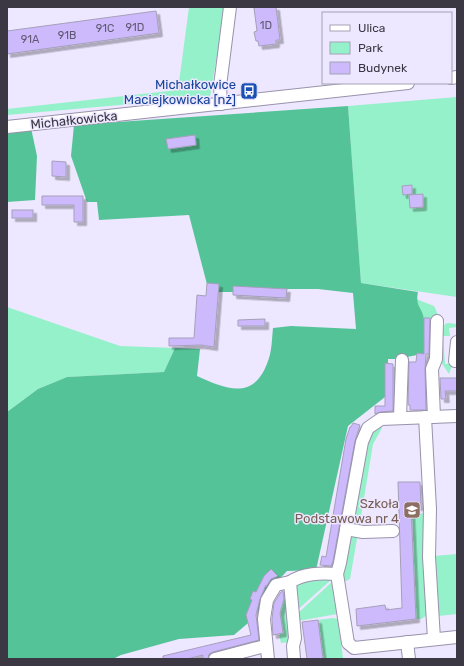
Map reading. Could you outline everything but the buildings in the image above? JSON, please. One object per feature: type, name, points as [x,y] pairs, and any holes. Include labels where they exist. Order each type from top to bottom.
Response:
[{"type":"street","points":[[217,104],[230,7]]},
{"type":"street","name":"Michałkowicka","points":[[7,127],[399,84]]},
{"type":"street","points":[[434,639],[429,557],[430,417],[432,369],[436,359],[437,321]]},
{"type":"street","points":[[457,342],[455,361],[457,361]]},
{"type":"street","points":[[400,418],[402,360]]},
{"type":"street","points":[[457,416],[381,419],[368,428],[362,442],[337,574],[348,643],[354,648],[457,636]]},
{"type":"street","points":[[346,529],[363,532],[393,531]]},
{"type":"street","points":[[267,653],[264,619],[267,600],[276,585],[290,582],[298,577],[322,573],[337,574]]},
{"type":"street","points":[[290,582],[295,638],[293,646],[294,659]]},
{"type":"street","points":[[407,642],[409,659]]},
{"type":"street","points":[[215,659],[261,647],[267,653]]},
{"type":"green space","points":[[189,7],[225,7],[210,97],[7,115],[7,109],[178,90]]},
{"type":"green space","points":[[457,97],[457,297],[361,283],[348,106]]},
{"type":"green space","points":[[348,106],[361,283],[418,292],[417,301],[425,323],[424,354],[417,353],[417,355],[397,359],[388,359],[388,364],[385,364],[385,397],[348,426],[316,570],[287,571],[270,589],[254,618],[234,635],[179,639],[121,655],[113,659],[7,659],[7,412],[38,389],[67,377],[164,372],[175,348],[200,349],[197,376],[230,388],[249,386],[257,381],[269,358],[273,328],[291,326],[356,329],[353,293],[318,289],[287,289],[255,292],[209,292],[189,215],[99,220],[97,202],[87,202],[71,156],[74,125]]},
{"type":"green space","points":[[31,128],[37,156],[35,200],[7,202],[7,131]]},
{"type":"green space","points":[[416,299],[434,306],[440,319],[424,318]]},
{"type":"green space","points":[[7,307],[120,346],[175,348],[164,372],[67,377],[38,389],[7,412]]},
{"type":"green space","points":[[445,324],[457,324],[457,327],[449,328],[450,336],[443,336],[445,364],[453,363],[449,374],[441,362],[442,331]]},
{"type":"green space","points":[[382,423],[382,428],[373,444],[359,528],[353,523],[367,436]]},
{"type":"green space","points":[[427,513],[429,614],[421,619],[416,619],[412,514]]},
{"type":"green space","points":[[358,533],[350,579],[344,582],[343,577],[349,539]]},
{"type":"green space","points":[[457,554],[457,614],[438,616],[434,556]]},
{"type":"green space","points":[[332,579],[294,613],[295,581]]},
{"type":"green space","points":[[333,581],[337,614],[298,621],[297,614]]},
{"type":"green space","points":[[288,591],[293,637],[289,642],[281,643],[279,634],[283,633],[279,612],[282,599],[285,599]]},
{"type":"green space","points":[[333,618],[338,619],[343,658],[323,659],[318,620]]},
{"type":"place","name":"Michałkowice Maciejkowicka [nż]","points":[[249,91]]},
{"type":"place","name":"Szkoła Podstawowa nr 4","points":[[412,510]]}]
